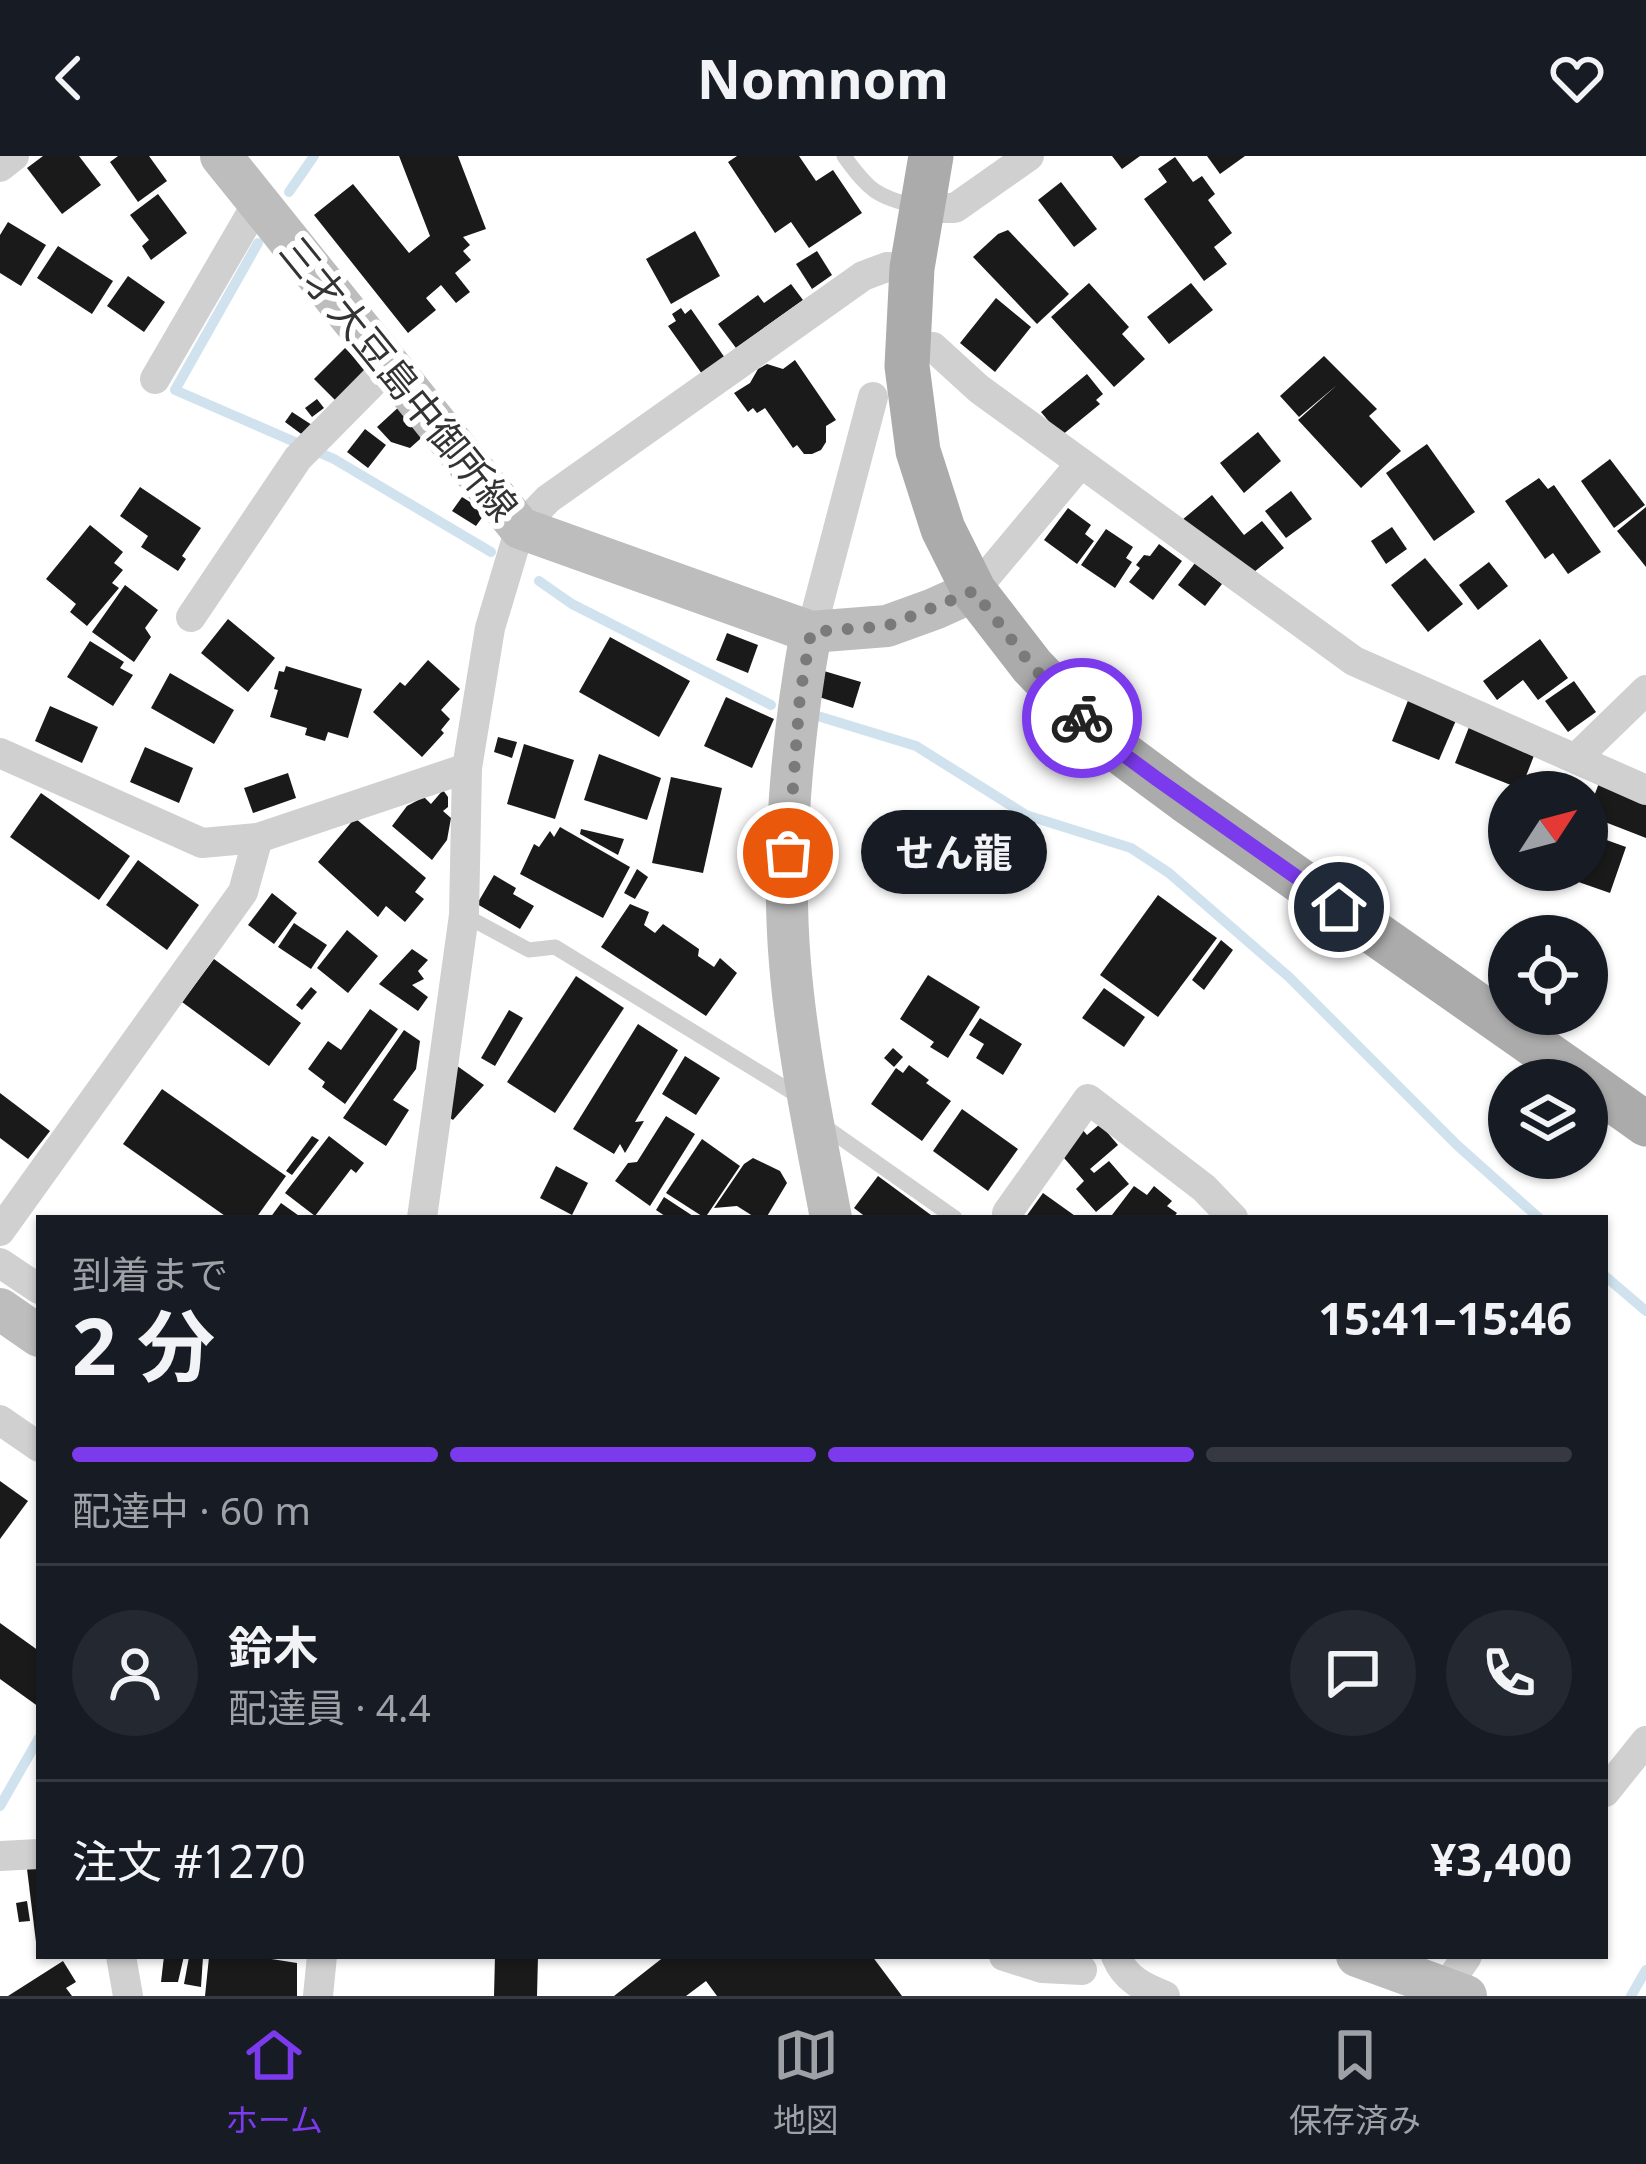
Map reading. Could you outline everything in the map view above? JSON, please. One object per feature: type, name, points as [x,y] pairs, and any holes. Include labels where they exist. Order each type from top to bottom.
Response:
[{"type":"main road","name":"三才大豆島中御所線","points":[[221,156],[520,528],[811,632],[887,626],[974,591]]},
{"type":"main road","points":[[931,156],[912,268],[907,366],[918,451],[943,529],[974,591],[1032,666],[1100,737],[1554,1059]]},
{"type":"main road","points":[[811,632],[800,695],[788,853],[790,960],[830,1215]]},
{"type":"main road","points":[[1608,1097],[1646,1124]]},
{"type":"main road","points":[[0,1309],[36,1334]]},
{"type":"main road","points":[[1368,1959],[1455,1984]]},
{"type":"street","points":[[0,167],[14,156]]},
{"type":"street","points":[[922,208],[955,208],[1029,156]]},
{"type":"street","points":[[155,379],[258,202]]},
{"type":"street","points":[[422,1215],[464,915],[467,768],[490,628],[520,528],[548,499],[863,276],[887,267],[912,268]]},
{"type":"street","points":[[932,347],[979,389],[1354,661],[1646,790]]},
{"type":"street","points":[[191,617],[306,449],[388,367]]},
{"type":"street","points":[[811,632],[873,397]]},
{"type":"street","points":[[974,591],[1081,463]]},
{"type":"street","points":[[1577,758],[1646,690]]},
{"type":"street","points":[[0,753],[202,843],[258,838],[467,768]]},
{"type":"street","points":[[0,1231],[243,892],[258,838]]},
{"type":"street","points":[[1007,1215],[1088,1099],[1204,1188],[1230,1215]]},
{"type":"street","points":[[0,1263],[36,1287]]},
{"type":"street","points":[[0,1420],[36,1446]]},
{"type":"street","points":[[1608,1788],[1646,1741]]},
{"type":"street","points":[[0,1856],[36,1853]]},
{"type":"street","points":[[122,1959],[128,1996]]},
{"type":"street","points":[[318,1996],[322,1959]]},
{"type":"street","points":[[1014,1959],[1088,1974]]},
{"type":"street","points":[[1117,1959],[1129,1978],[1165,1996]]},
{"type":"lane","points":[[844,156],[881,197],[922,208]]},
{"type":"lane","points":[[464,915],[529,950],[555,947],[810,1109],[951,1215]]},
{"type":"building","points":[[43,156],[79,156],[101,185],[62,214],[27,168]]},
{"type":"building","points":[[118,156],[149,156],[167,181],[138,202],[110,162]]},
{"type":"building","points":[[399,156],[458,156],[486,229],[463,237],[470,245],[463,251],[471,260],[455,273],[470,292],[456,303],[441,285],[426,298],[436,310],[408,333],[314,215],[353,184],[409,253],[430,236]]},
{"type":"building","points":[[737,156],[799,156],[816,181],[833,170],[862,213],[809,248],[791,222],[775,233],[728,162]]},
{"type":"building","points":[[1112,156],[1140,156],[1122,169]]},
{"type":"building","points":[[1207,156],[1245,156],[1220,174]]},
{"type":"building","points":[[1175,157],[1193,182],[1202,176],[1215,194],[1208,200],[1232,233],[1214,247],[1227,264],[1204,281],[1144,199],[1167,182],[1158,169]]},
{"type":"building","points":[[1061,182],[1097,229],[1074,247],[1038,200]]},
{"type":"building","points":[[158,194],[187,233],[151,260],[142,246],[149,240],[130,215]]},
{"type":"building","points":[[8,222],[46,245],[21,286],[0,273],[0,235]]},
{"type":"building","points":[[1008,230],[1069,294],[1037,324],[973,257]]},
{"type":"building","points":[[695,231],[720,276],[671,304],[646,259]]},
{"type":"building","points":[[58,246],[113,281],[92,314],[37,278]]},
{"type":"building","points":[[817,251],[832,275],[812,289],[796,264]]},
{"type":"building","points":[[128,276],[165,302],[144,332],[107,306]]},
{"type":"building","points":[[1089,283],[1129,327],[1122,334],[1145,359],[1114,387],[1051,317]]},
{"type":"building","points":[[1191,283],[1213,310],[1169,344],[1147,317]]},
{"type":"building","points":[[791,284],[803,300],[736,348],[718,324],[758,295],[764,303]]},
{"type":"building","points":[[996,298],[1031,327],[995,372],[960,343]]},
{"type":"building","points":[[681,308],[685,314],[691,309],[725,358],[702,374],[668,326],[676,321],[672,314]]},
{"type":"building","points":[[345,348],[366,369],[335,400],[314,379]]},
{"type":"building","points":[[1324,356],[1377,409],[1369,416],[1401,451],[1361,488],[1298,420],[1337,385],[1299,417],[1280,396]]},
{"type":"building","points":[[795,360],[836,420],[826,426],[821,450],[812,454],[804,454],[797,445],[793,448],[765,408],[748,412],[734,393],[767,364],[783,369]]},
{"type":"building","points":[[1087,374],[1103,394],[1096,400],[1100,404],[1061,436],[1041,412]]},
{"type":"building","points":[[317,399],[324,408],[312,417],[305,408]]},
{"type":"building","points":[[402,404],[428,432],[410,448],[391,442],[377,427]]},
{"type":"building","points":[[292,412],[312,425],[304,436],[285,422]]},
{"type":"building","points":[[365,429],[386,445],[368,468],[347,452]]},
{"type":"building","points":[[1258,432],[1281,461],[1244,493],[1220,463]]},
{"type":"building","points":[[1427,444],[1475,512],[1434,541],[1386,473]]},
{"type":"building","points":[[1610,459],[1645,505],[1614,528],[1581,481]]},
{"type":"building","points":[[1539,478],[1548,489],[1554,485],[1601,552],[1568,574],[1553,553],[1545,559],[1505,501]]},
{"type":"building","points":[[140,487],[201,528],[178,571],[141,547],[148,536],[120,516]]},
{"type":"building","points":[[1291,491],[1312,519],[1286,538],[1265,511]]},
{"type":"building","points":[[1212,495],[1244,535],[1262,521],[1284,548],[1254,572],[1182,520]]},
{"type":"building","points":[[462,497],[486,512],[476,526],[452,511]]},
{"type":"building","points":[[1646,507],[1646,567],[1617,531]]},
{"type":"building","points":[[1068,508],[1091,525],[1085,534],[1094,541],[1077,564],[1044,540]]},
{"type":"building","points":[[90,525],[123,552],[114,563],[123,570],[112,583],[119,588],[87,626],[70,612],[76,604],[46,579]]},
{"type":"building","points":[[1392,527],[1407,549],[1386,564],[1371,541]]},
{"type":"building","points":[[1106,529],[1133,547],[1126,558],[1132,562],[1115,588],[1081,565]]},
{"type":"building","points":[[1159,544],[1182,561],[1153,600],[1129,582],[1140,568],[1136,565]]},
{"type":"building","points":[[1425,558],[1463,604],[1428,632],[1391,585]]},
{"type":"building","points":[[1489,562],[1508,586],[1478,610],[1459,585]]},
{"type":"building","points":[[1195,563],[1222,584],[1205,606],[1178,585]]},
{"type":"building","points":[[125,585],[158,610],[145,628],[151,637],[134,662],[92,632]]},
{"type":"building","points":[[228,619],[275,658],[248,692],[201,653]]},
{"type":"building","points":[[727,633],[758,645],[748,673],[716,660]]},
{"type":"building","points":[[610,637],[690,681],[659,737],[579,692]]},
{"type":"building","points":[[1540,639],[1568,678],[1538,700],[1523,680],[1497,700],[1483,681]]},
{"type":"building","points":[[90,641],[124,662],[120,668],[133,675],[113,706],[67,677]]},
{"type":"building","points":[[428,660],[460,689],[441,710],[450,719],[441,730],[444,733],[422,757],[373,712]]},
{"type":"building","points":[[286,666],[362,689],[348,738],[328,732],[325,741],[305,735],[307,728],[270,717],[279,671],[284,672]]},
{"type":"building","points":[[824,671],[861,682],[853,708],[816,696]]},
{"type":"building","points":[[170,673],[234,710],[214,744],[151,708]]},
{"type":"building","points":[[1574,681],[1596,712],[1568,732],[1545,701]]},
{"type":"building","points":[[726,697],[774,719],[752,768],[704,746]]},
{"type":"building","points":[[1409,698],[1457,718],[1439,760],[1392,741]]},
{"type":"building","points":[[50,706],[98,727],[82,763],[35,741]]},
{"type":"building","points":[[1469,727],[1535,753],[1528,771],[1488,771],[1488,776],[1455,763]]},
{"type":"building","points":[[498,737],[517,742],[512,758],[494,752]]},
{"type":"building","points":[[524,744],[574,760],[555,819],[507,804]]},
{"type":"building","points":[[145,747],[193,768],[179,803],[130,782]]},
{"type":"building","points":[[599,754],[661,778],[647,820],[584,800]]},
{"type":"building","points":[[288,773],[296,798],[253,813],[244,788]]},
{"type":"building","points":[[671,777],[722,788],[703,873],[652,863]]},
{"type":"building","points":[[1608,786],[1646,801],[1646,838],[1608,823]]},
{"type":"building","points":[[443,790],[448,807],[443,811],[451,818],[447,840],[432,860],[392,826],[407,806],[424,797],[431,804]]},
{"type":"building","points":[[41,793],[130,856],[99,900],[10,837]]},
{"type":"building","points":[[355,818],[426,878],[415,892],[424,899],[405,922],[386,906],[378,917],[318,862]]},
{"type":"building","points":[[560,827],[630,867],[603,918],[520,874],[534,844],[539,847],[550,831],[554,837]]},
{"type":"building","points":[[581,829],[624,839],[618,855],[580,834]]},
{"type":"building","points":[[1608,841],[1626,847],[1610,893],[1604,891],[1608,891]]},
{"type":"building","points":[[138,860],[199,905],[167,950],[106,905]]},
{"type":"building","points":[[637,869],[648,877],[635,899],[624,893]]},
{"type":"building","points":[[494,875],[534,906],[520,929],[477,904]]},
{"type":"building","points":[[272,893],[297,913],[274,944],[248,925]]},
{"type":"building","points":[[1158,895],[1217,938],[1158,1017],[1100,975]]},
{"type":"building","points":[[630,904],[649,912],[644,925],[655,933],[663,924],[699,949],[698,956],[714,967],[720,958],[737,973],[706,1016],[601,947]]},
{"type":"building","points":[[294,923],[327,945],[311,969],[278,947]]},
{"type":"building","points":[[347,930],[378,956],[348,993],[317,968]]},
{"type":"building","points":[[1221,940],[1233,950],[1204,990],[1192,980]]},
{"type":"building","points":[[412,949],[428,960],[418,971],[424,979],[412,985],[428,997],[418,1011],[379,984]]},
{"type":"building","points":[[214,959],[301,1023],[269,1066],[182,1002]]},
{"type":"building","points":[[928,975],[980,1007],[948,1058],[900,1019]]},
{"type":"building","points":[[576,976],[624,1008],[555,1113],[507,1082]]},
{"type":"building","points":[[311,987],[317,992],[302,1010],[296,1005]]},
{"type":"building","points":[[1104,988],[1145,1017],[1124,1047],[1082,1018]]},
{"type":"building","points":[[370,1009],[398,1029],[345,1104],[308,1069],[328,1041],[341,1050]]},
{"type":"building","points":[[509,1010],[523,1018],[495,1066],[481,1058]]},
{"type":"building","points":[[980,1018],[1022,1044],[1003,1075],[976,1058],[984,1044],[969,1035]]},
{"type":"building","points":[[638,1024],[678,1050],[635,1122],[644,1121],[625,1153],[620,1144],[614,1154],[573,1129]]},
{"type":"building","points":[[404,1030],[420,1041],[416,1069],[393,1100],[409,1110],[386,1146],[343,1118]]},
{"type":"building","points":[[893,1048],[903,1057],[894,1067],[884,1058]]},
{"type":"building","points":[[685,1056],[720,1078],[696,1115],[662,1094]]},
{"type":"building","points":[[453,1063],[484,1085],[453,1120],[447,1116]]},
{"type":"building","points":[[909,1065],[951,1101],[922,1141],[871,1104],[896,1068],[903,1073]]},
{"type":"building","points":[[162,1089],[286,1176],[258,1215],[224,1215],[123,1144]]},
{"type":"building","points":[[0,1093],[50,1131],[28,1159],[0,1138]]},
{"type":"building","points":[[962,1109],[1018,1149],[988,1191],[933,1151]]},
{"type":"building","points":[[666,1116],[695,1134],[650,1206],[615,1181],[628,1163],[637,1162]]},
{"type":"building","points":[[1100,1124],[1118,1145],[1090,1169],[1094,1173],[1109,1161],[1129,1184],[1096,1212],[1076,1189],[1084,1181],[1058,1151],[1082,1129],[1087,1135]]},
{"type":"building","points":[[312,1136],[319,1140],[292,1175],[286,1171]]},
{"type":"building","points":[[329,1136],[364,1163],[356,1173],[351,1169],[316,1215],[285,1193]]},
{"type":"building","points":[[702,1139],[740,1166],[707,1215],[666,1193]]},
{"type":"building","points":[[753,1158],[780,1171],[787,1183],[768,1215],[751,1215],[737,1206],[714,1208]]},
{"type":"building","points":[[556,1166],[588,1183],[572,1215],[540,1198]]},
{"type":"building","points":[[878,1176],[931,1215],[863,1215],[854,1208]]},
{"type":"building","points":[[1134,1186],[1147,1195],[1154,1186],[1172,1201],[1167,1206],[1177,1213],[1175,1215],[1112,1215]]},
{"type":"building","points":[[1043,1193],[1074,1215],[1027,1215]]},
{"type":"building","points":[[664,1197],[691,1215],[664,1215],[656,1210]]},
{"type":"building","points":[[281,1203],[298,1215],[272,1215]]},
{"type":"building","points":[[0,1481],[28,1501],[0,1539]]},
{"type":"building","points":[[0,1623],[36,1649],[36,1705],[0,1679]]},
{"type":"building","points":[[36,1868],[36,1942],[27,1869]]},
{"type":"building","points":[[27,1901],[30,1921],[19,1922],[16,1903]]},
{"type":"building","points":[[164,1959],[183,1959],[178,1982],[161,1982]]},
{"type":"building","points":[[189,1959],[203,1959],[201,1987],[184,1984]]},
{"type":"building","points":[[209,1959],[297,1963],[297,1996],[205,1996]]},
{"type":"building","points":[[495,1959],[538,1959],[537,1996],[494,1996]]},
{"type":"building","points":[[661,1959],[874,1959],[902,1996],[717,1996],[706,1981],[686,1996],[614,1996]]},
{"type":"building","points":[[63,1961],[76,1982],[66,1988],[72,1996],[8,1996]]},
{"type":"waterway","points":[[289,192],[314,156]]},
{"type":"waterway","points":[[258,243],[175,390],[334,459],[491,552]]},
{"type":"waterway","points":[[539,581],[572,604],[771,705]]},
{"type":"waterway","points":[[821,717],[916,746],[1026,815],[1131,848],[1169,873],[1289,977],[1458,1146],[1536,1215]]},
{"type":"waterway","points":[[1608,1279],[1646,1311]]},
{"type":"waterway","points":[[0,1806],[36,1743]]},
{"type":"waterway","points":[[1631,1996],[1646,1970]]},
{"type":"way so far","points":[[788,853],[800,695],[811,632],[887,626],[974,591],[1032,666],[1082,718]]},
{"type":"place","name":"せん龍","points":[[788,853]]},
{"type":"route","points":[[1082,718],[1157,779],[1339,907]]}]
